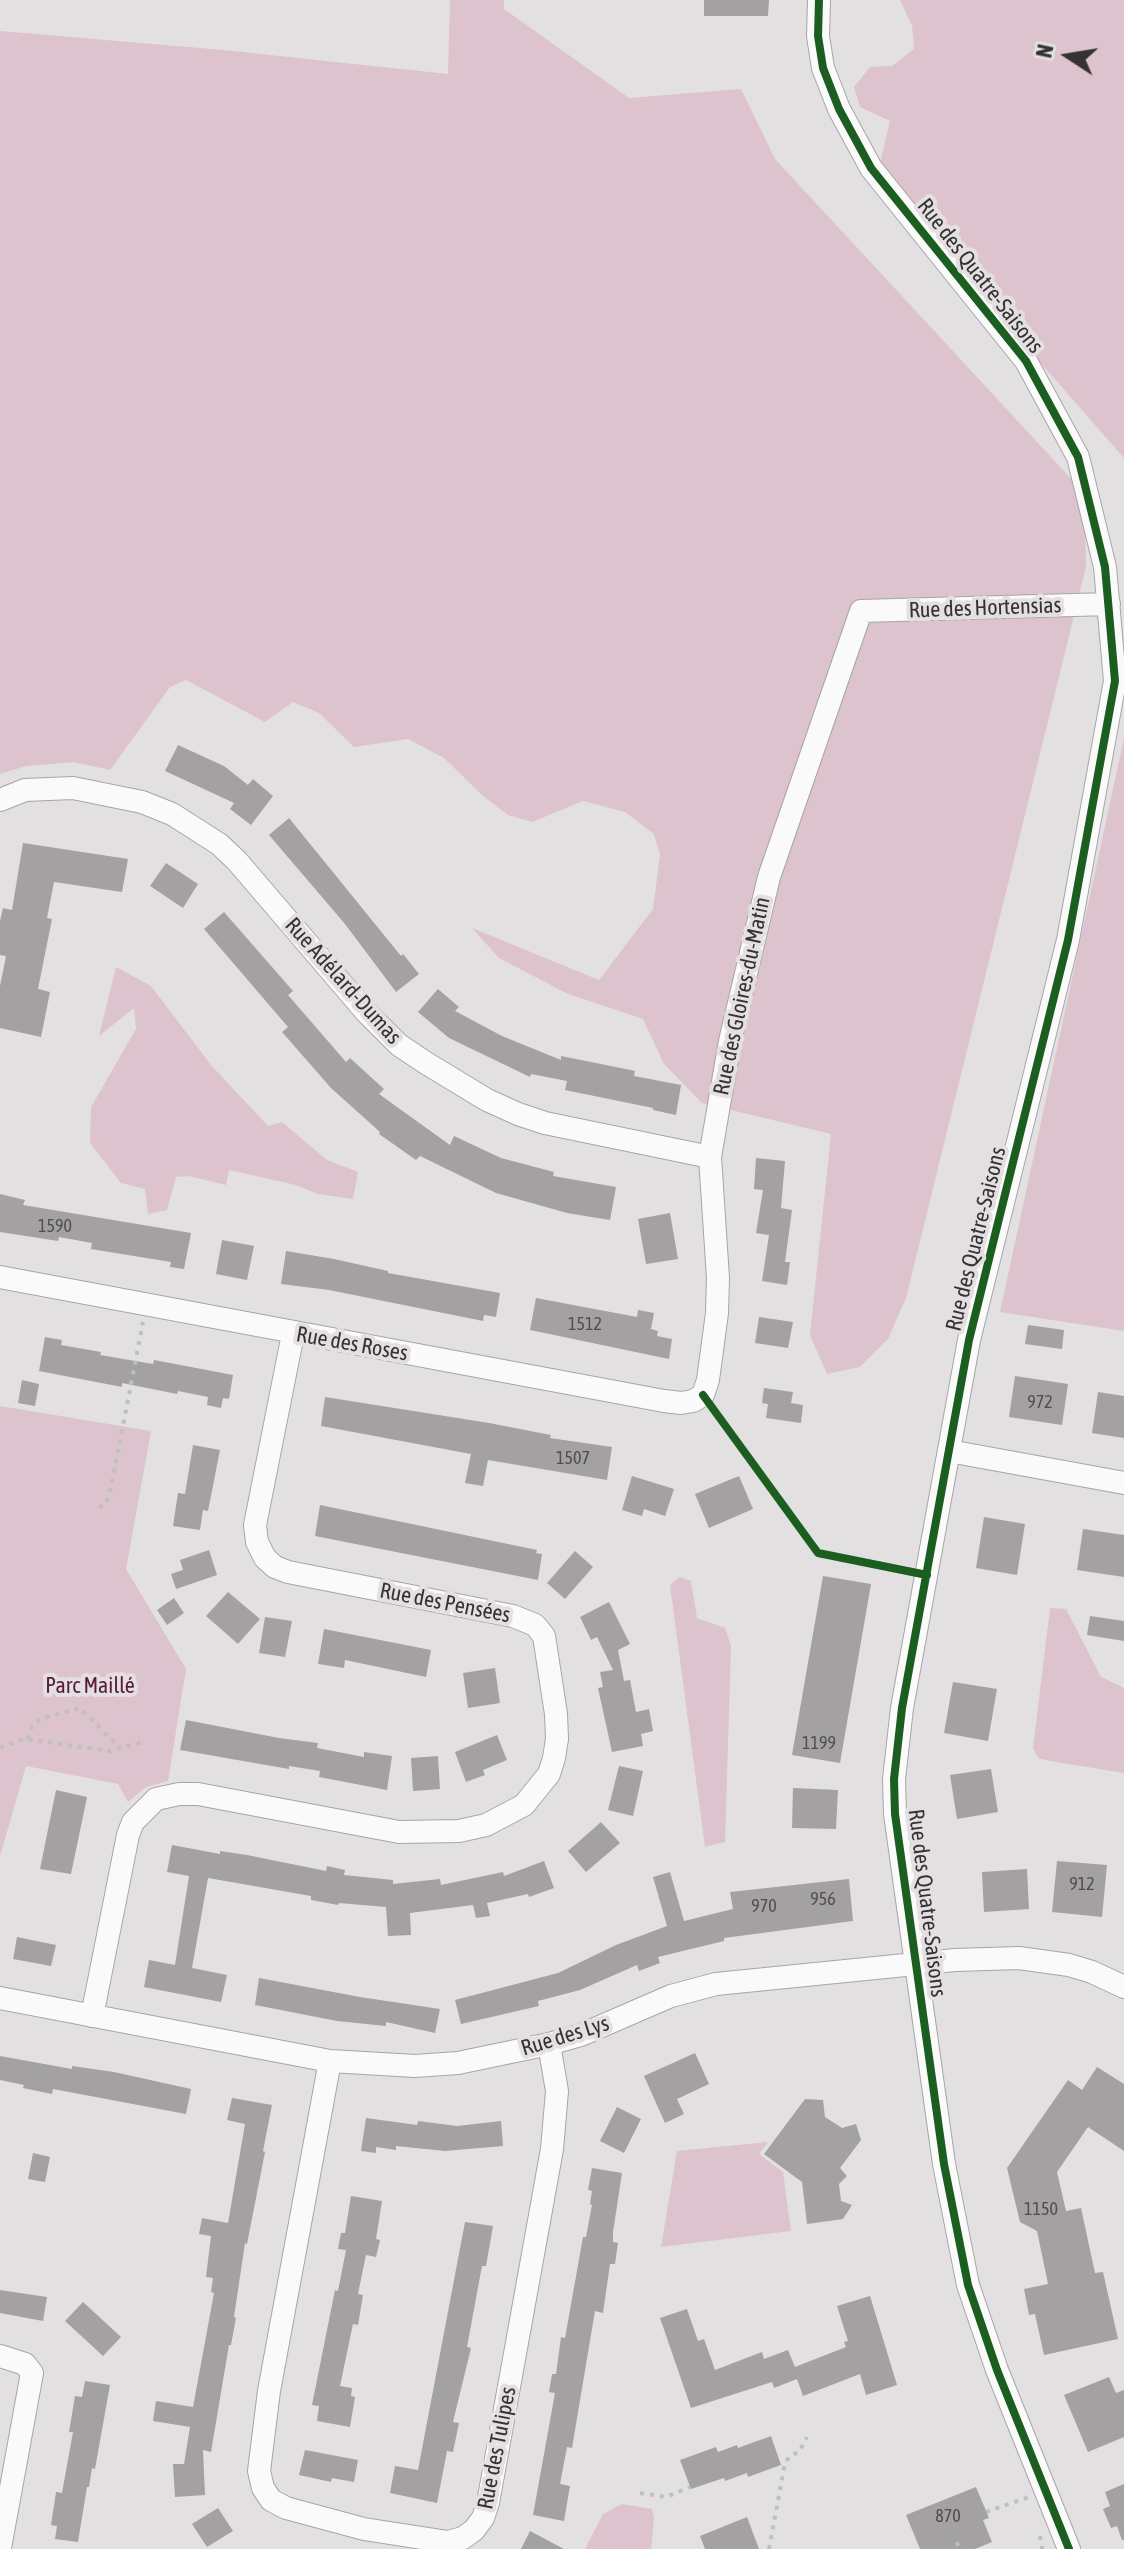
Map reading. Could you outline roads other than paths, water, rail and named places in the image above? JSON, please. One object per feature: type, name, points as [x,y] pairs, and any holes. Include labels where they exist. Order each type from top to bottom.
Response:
[{"type":"street","name":"Rue des Quatre-Saisons","points":[[819,0],[818,36],[823,68],[839,109],[871,168],[1026,361],[1078,457],[1105,567],[1109,604],[1115,681],[1068,940],[969,1340],[902,1708],[894,1779],[895,1814],[944,2164],[968,2285],[997,2370],[1069,2549]]},
{"type":"street","name":"Rue des Hortensias","points":[[861,611],[1109,604]]},
{"type":"street","name":"Rue des Gloires-du-Matin","points":[[703,1395],[713,1350],[718,1301],[710,1157],[730,1041],[769,877],[861,611]]},
{"type":"street","name":"Rue Adélard-Dumas","points":[[0,800],[25,790],[73,788],[142,802],[172,814],[219,844],[237,861],[367,1013],[399,1045],[426,1063],[487,1100],[545,1123],[710,1157]]},
{"type":"street","name":"Rue des Roses","points":[[0,1277],[664,1401],[681,1403],[703,1395]]},
{"type":"street","name":"Rue des Pensées","points":[[92,2016],[128,1835],[133,1822],[156,1799],[198,1794],[399,1832],[459,1831],[486,1825],[524,1805],[539,1789],[552,1766],[557,1739],[556,1714],[544,1636],[535,1625],[513,1616],[288,1572],[275,1567],[265,1558],[257,1542],[255,1525],[293,1334]]},
{"type":"street","points":[[949,1451],[1124,1483]]},
{"type":"street","name":"Rue des Lys","points":[[0,1998],[330,2061],[415,2066],[458,2063],[549,2044],[581,2035],[671,1996],[704,1986],[916,1964],[1019,1958],[1069,1965],[1124,1987]]},
{"type":"street","name":"Rue des Tulipes","points":[[330,2061],[269,2391],[259,2471],[263,2488],[271,2500],[286,2508],[364,2529],[448,2542],[463,2538],[474,2530],[483,2518],[488,2503],[552,2149],[557,2091],[549,2044]]},
{"type":"street","points":[[0,2356],[25,2364],[32,2373],[0,2548]]},
{"type":"park label","name":"Parc Maillé","points":[[90,1686]]}]
